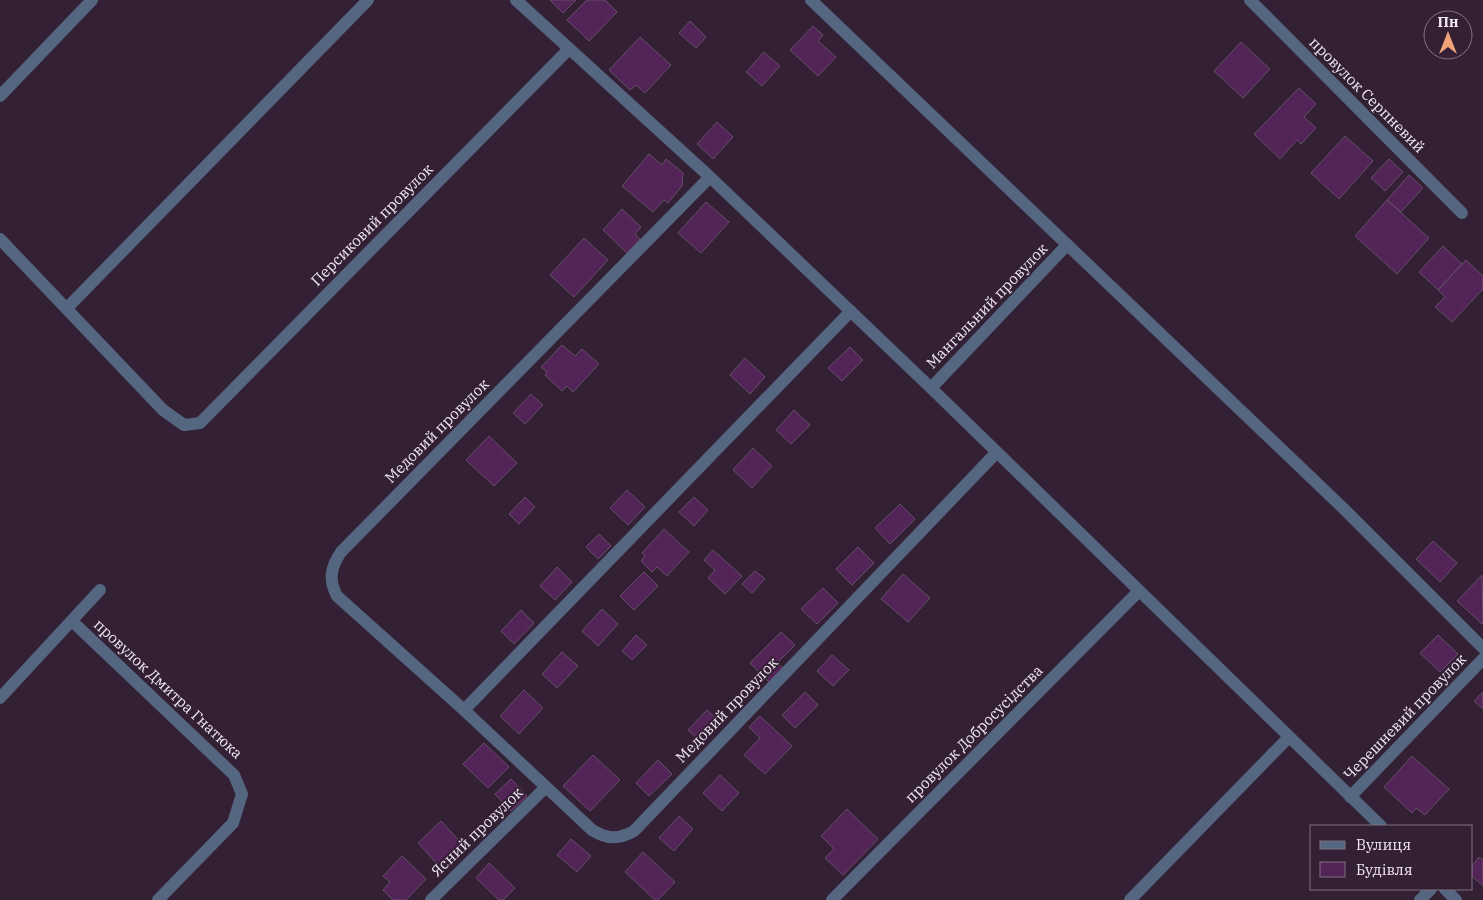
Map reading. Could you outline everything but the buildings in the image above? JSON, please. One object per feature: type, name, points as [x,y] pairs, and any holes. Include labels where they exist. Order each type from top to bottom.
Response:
[{"type":"street","points":[[0,96],[92,0]]},
{"type":"street","points":[[0,240],[68,308],[368,0]]},
{"type":"street","points":[[516,0],[568,50],[710,177],[851,311],[1379,825]]},
{"type":"street","points":[[811,0],[1066,246],[1343,508],[1483,648]]},
{"type":"street","name":"провулок Серпневий","points":[[1250,0],[1462,212]]},
{"type":"street","name":"Персиковий провулок","points":[[68,308],[163,410],[184,425],[200,423],[568,50]]},
{"type":"street","name":"Медовий провулок","points":[[710,177],[341,552],[333,564],[330,576],[337,596],[464,710],[592,830],[602,836],[614,838],[634,831],[996,452]]},
{"type":"street","name":"Мангальний провулок","points":[[931,388],[1066,246]]},
{"type":"street","points":[[464,710],[851,311]]},
{"type":"street","name":"провулок Дмитра Гнатюка","points":[[0,698],[73,622],[100,590]]},
{"type":"street","name":"провулок Добросусідства","points":[[832,900],[1139,591]]},
{"type":"street","name":"провулок Дмитра Гнатюка","points":[[73,622],[234,775],[242,794],[233,823],[158,900]]},
{"type":"street","name":"Черешневий провулок","points":[[1350,797],[1483,659]]},
{"type":"street","points":[[1130,900],[1289,737]]},
{"type":"street","name":"Ясний провулок","points":[[431,900],[546,786]]},
{"type":"street","points":[[1420,900],[1430,890]]},
{"type":"street","points":[[1445,890],[1456,900]]}]
